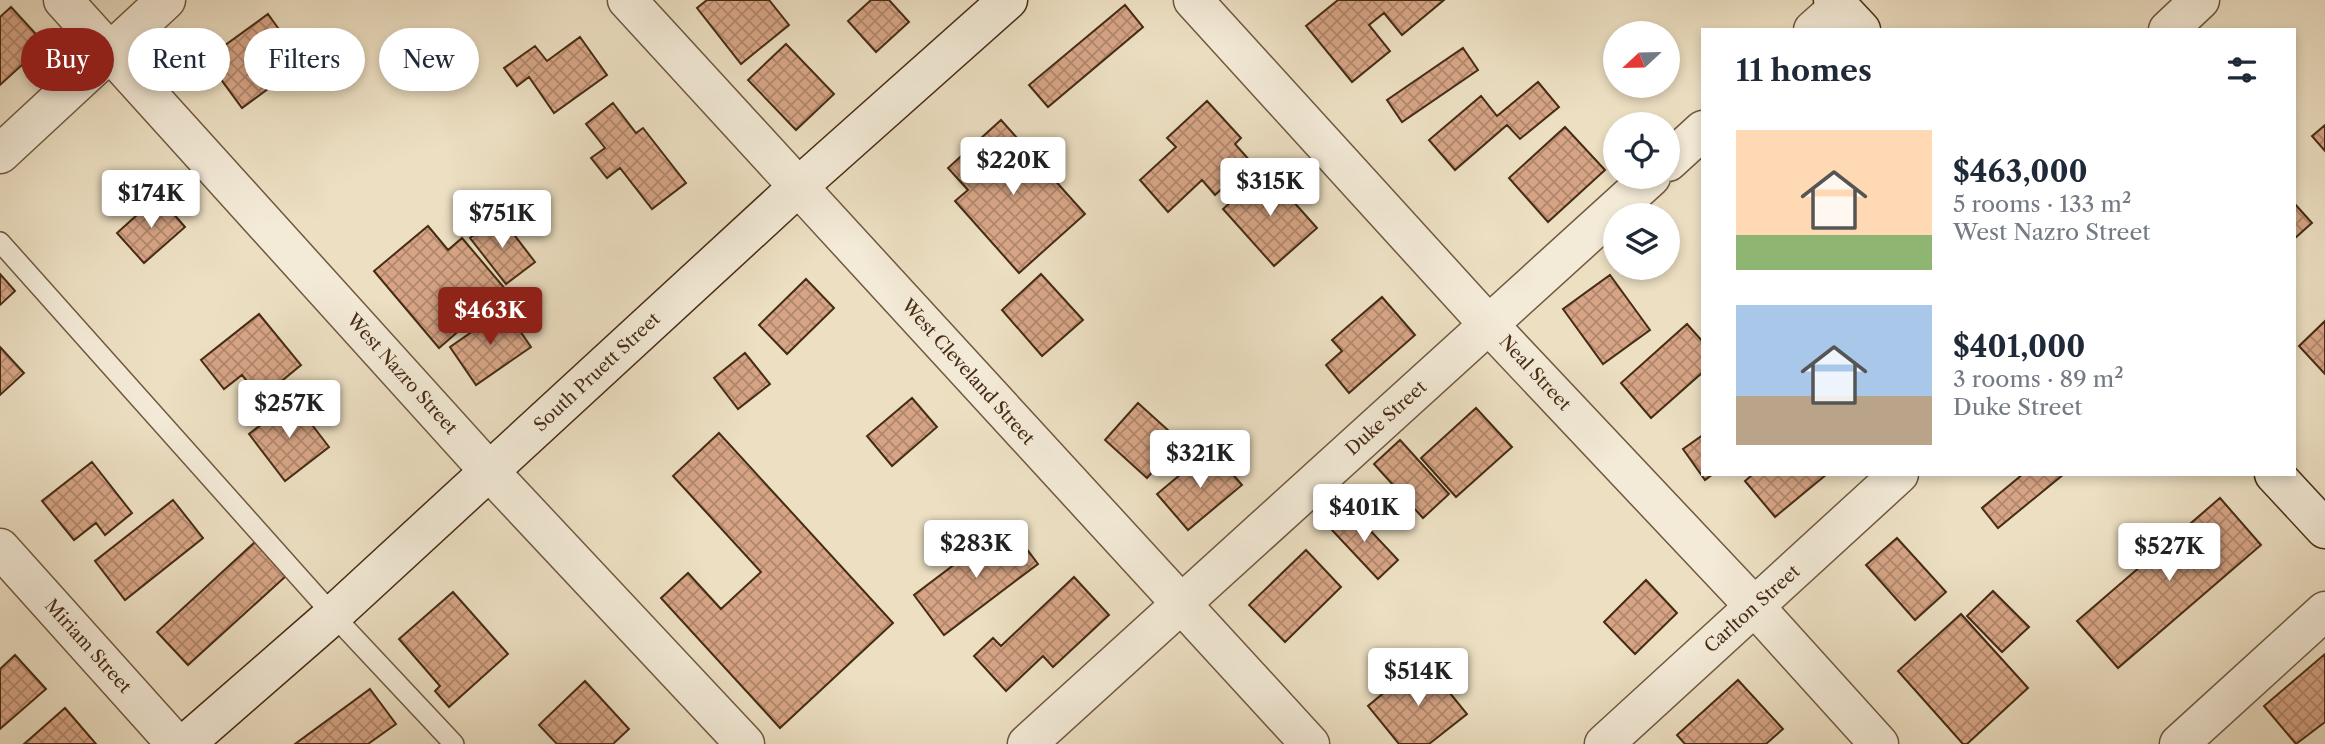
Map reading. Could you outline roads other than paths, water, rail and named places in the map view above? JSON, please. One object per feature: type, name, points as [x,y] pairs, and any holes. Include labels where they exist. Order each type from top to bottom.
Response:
[{"type":"street","name":"West Nazro Street","points":[[63,0],[88,28]]},
{"type":"street","points":[[114,48],[166,0]]},
{"type":"street","name":"West Cleveland Street","points":[[627,0],[1310,744]]},
{"type":"street","name":"South Pruett Street","points":[[185,744],[333,615],[799,186],[1008,0]]},
{"type":"street","name":"Neal Street","points":[[1193,0],[1489,325],[1755,607],[1879,744]]},
{"type":"street","points":[[2170,28],[2200,0]]},
{"type":"street","name":"West Nazro Street","points":[[114,56],[490,472],[745,744]]},
{"type":"street","points":[[0,154],[68,91]]},
{"type":"street","points":[[1680,151],[1701,132]]},
{"type":"street","name":"Duke Street","points":[[1027,744],[1638,189]]},
{"type":"street","name":"Carlton Street","points":[[1604,744],[1897,476]]},
{"type":"street","points":[[2276,476],[2325,529]]},
{"type":"street","name":"Miriam Street","points":[[0,548],[176,744]]},
{"type":"street","points":[[2179,744],[2325,611]]},
{"type":"lane","points":[[0,242],[333,615],[454,744]]}]
